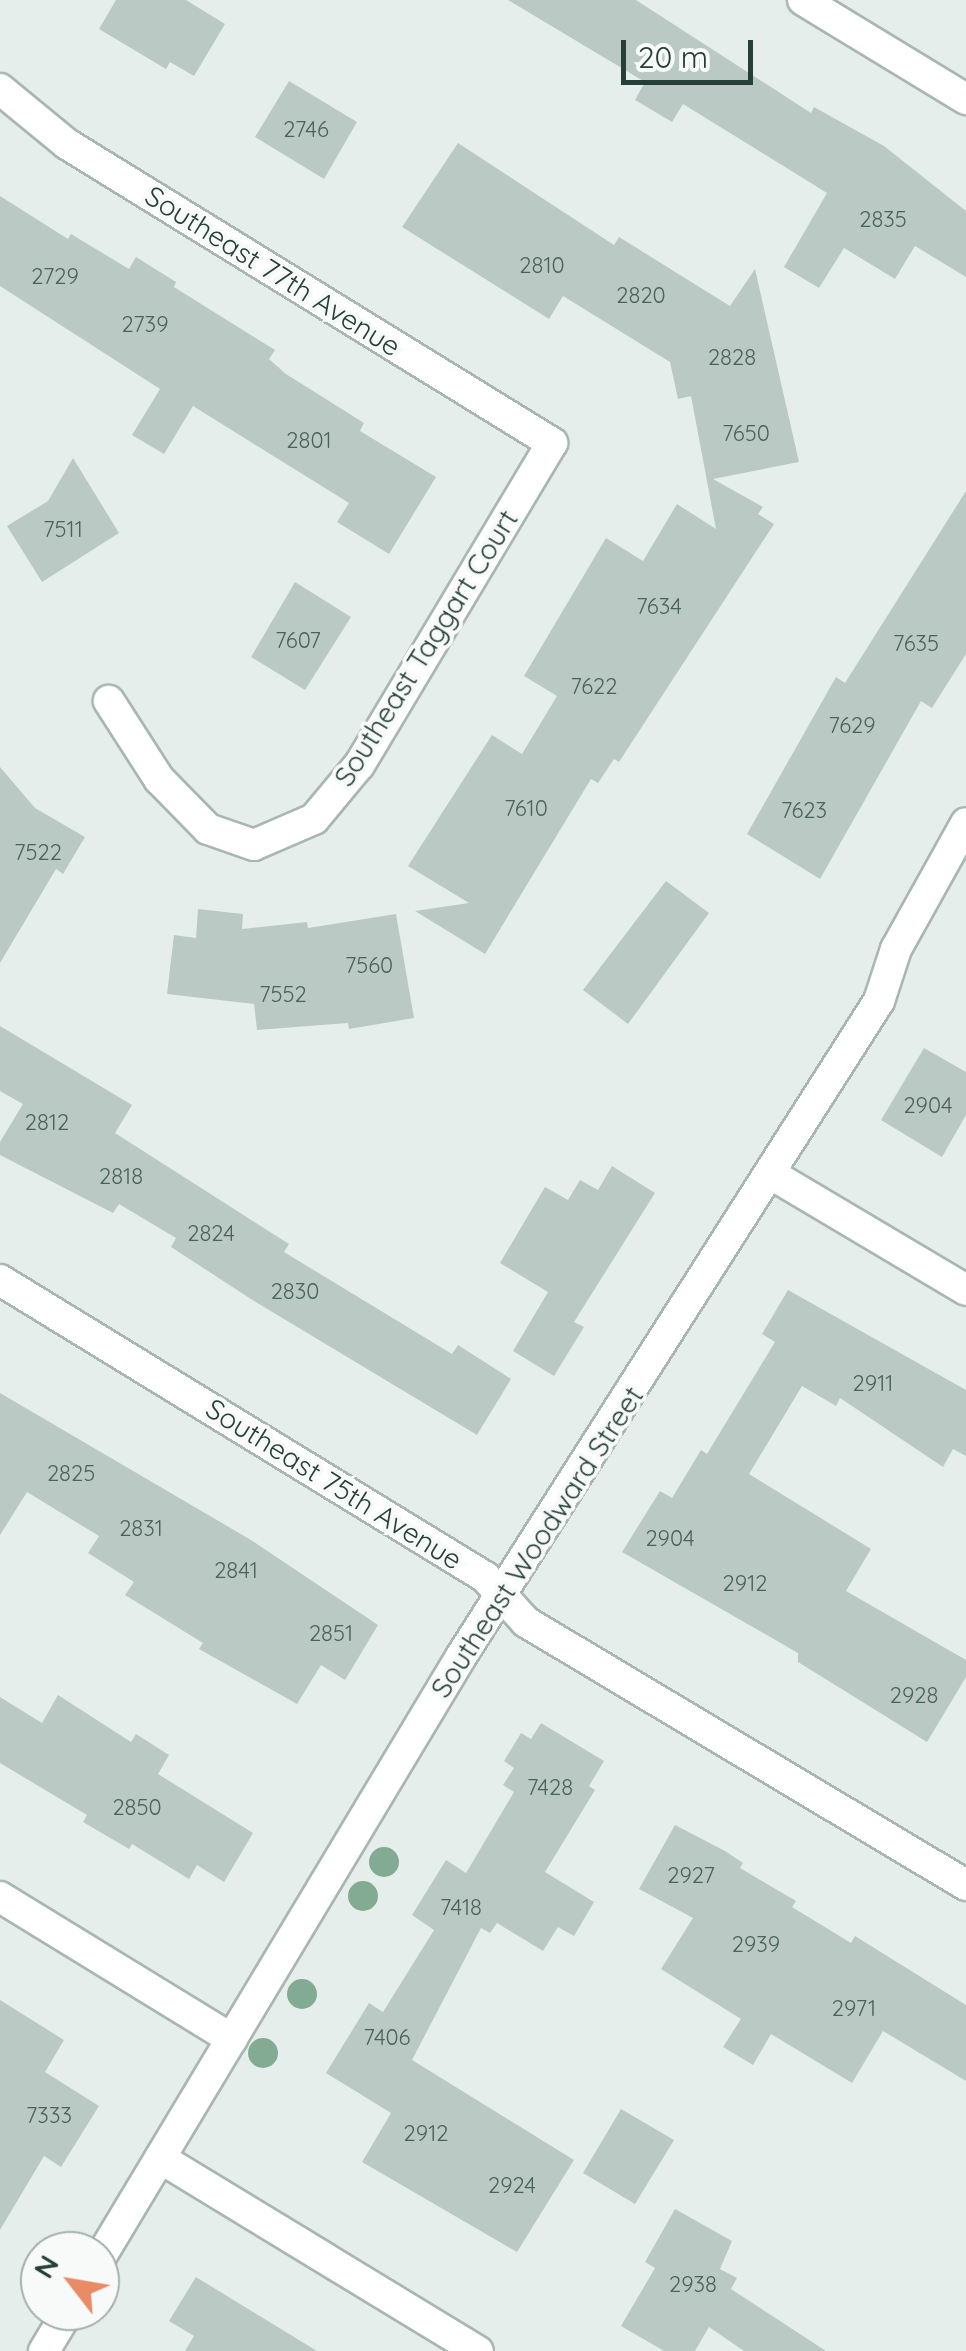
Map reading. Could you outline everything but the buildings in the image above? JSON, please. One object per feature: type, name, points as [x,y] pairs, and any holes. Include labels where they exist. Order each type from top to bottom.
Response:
[{"type":"street","points":[[802,0],[966,99]]},
{"type":"street","name":"Southeast 77th Avenue","points":[[0,89],[67,144],[552,443]]},
{"type":"street","name":"Southeast Taggart Court","points":[[109,700],[159,779],[208,829],[254,845],[314,819],[359,765],[552,443]]},
{"type":"street","name":"Southeast Woodward Street","points":[[116,2231],[462,1654],[503,1597],[879,1001],[896,949],[966,823]]},
{"type":"street","points":[[771,1174],[966,1290]]},
{"type":"street","name":"Southeast 75th Avenue","points":[[0,1280],[485,1577],[526,1622],[966,1885]]},
{"type":"street","points":[[0,1897],[232,2039]]},
{"type":"street","points":[[160,2158],[478,2351]]}]
